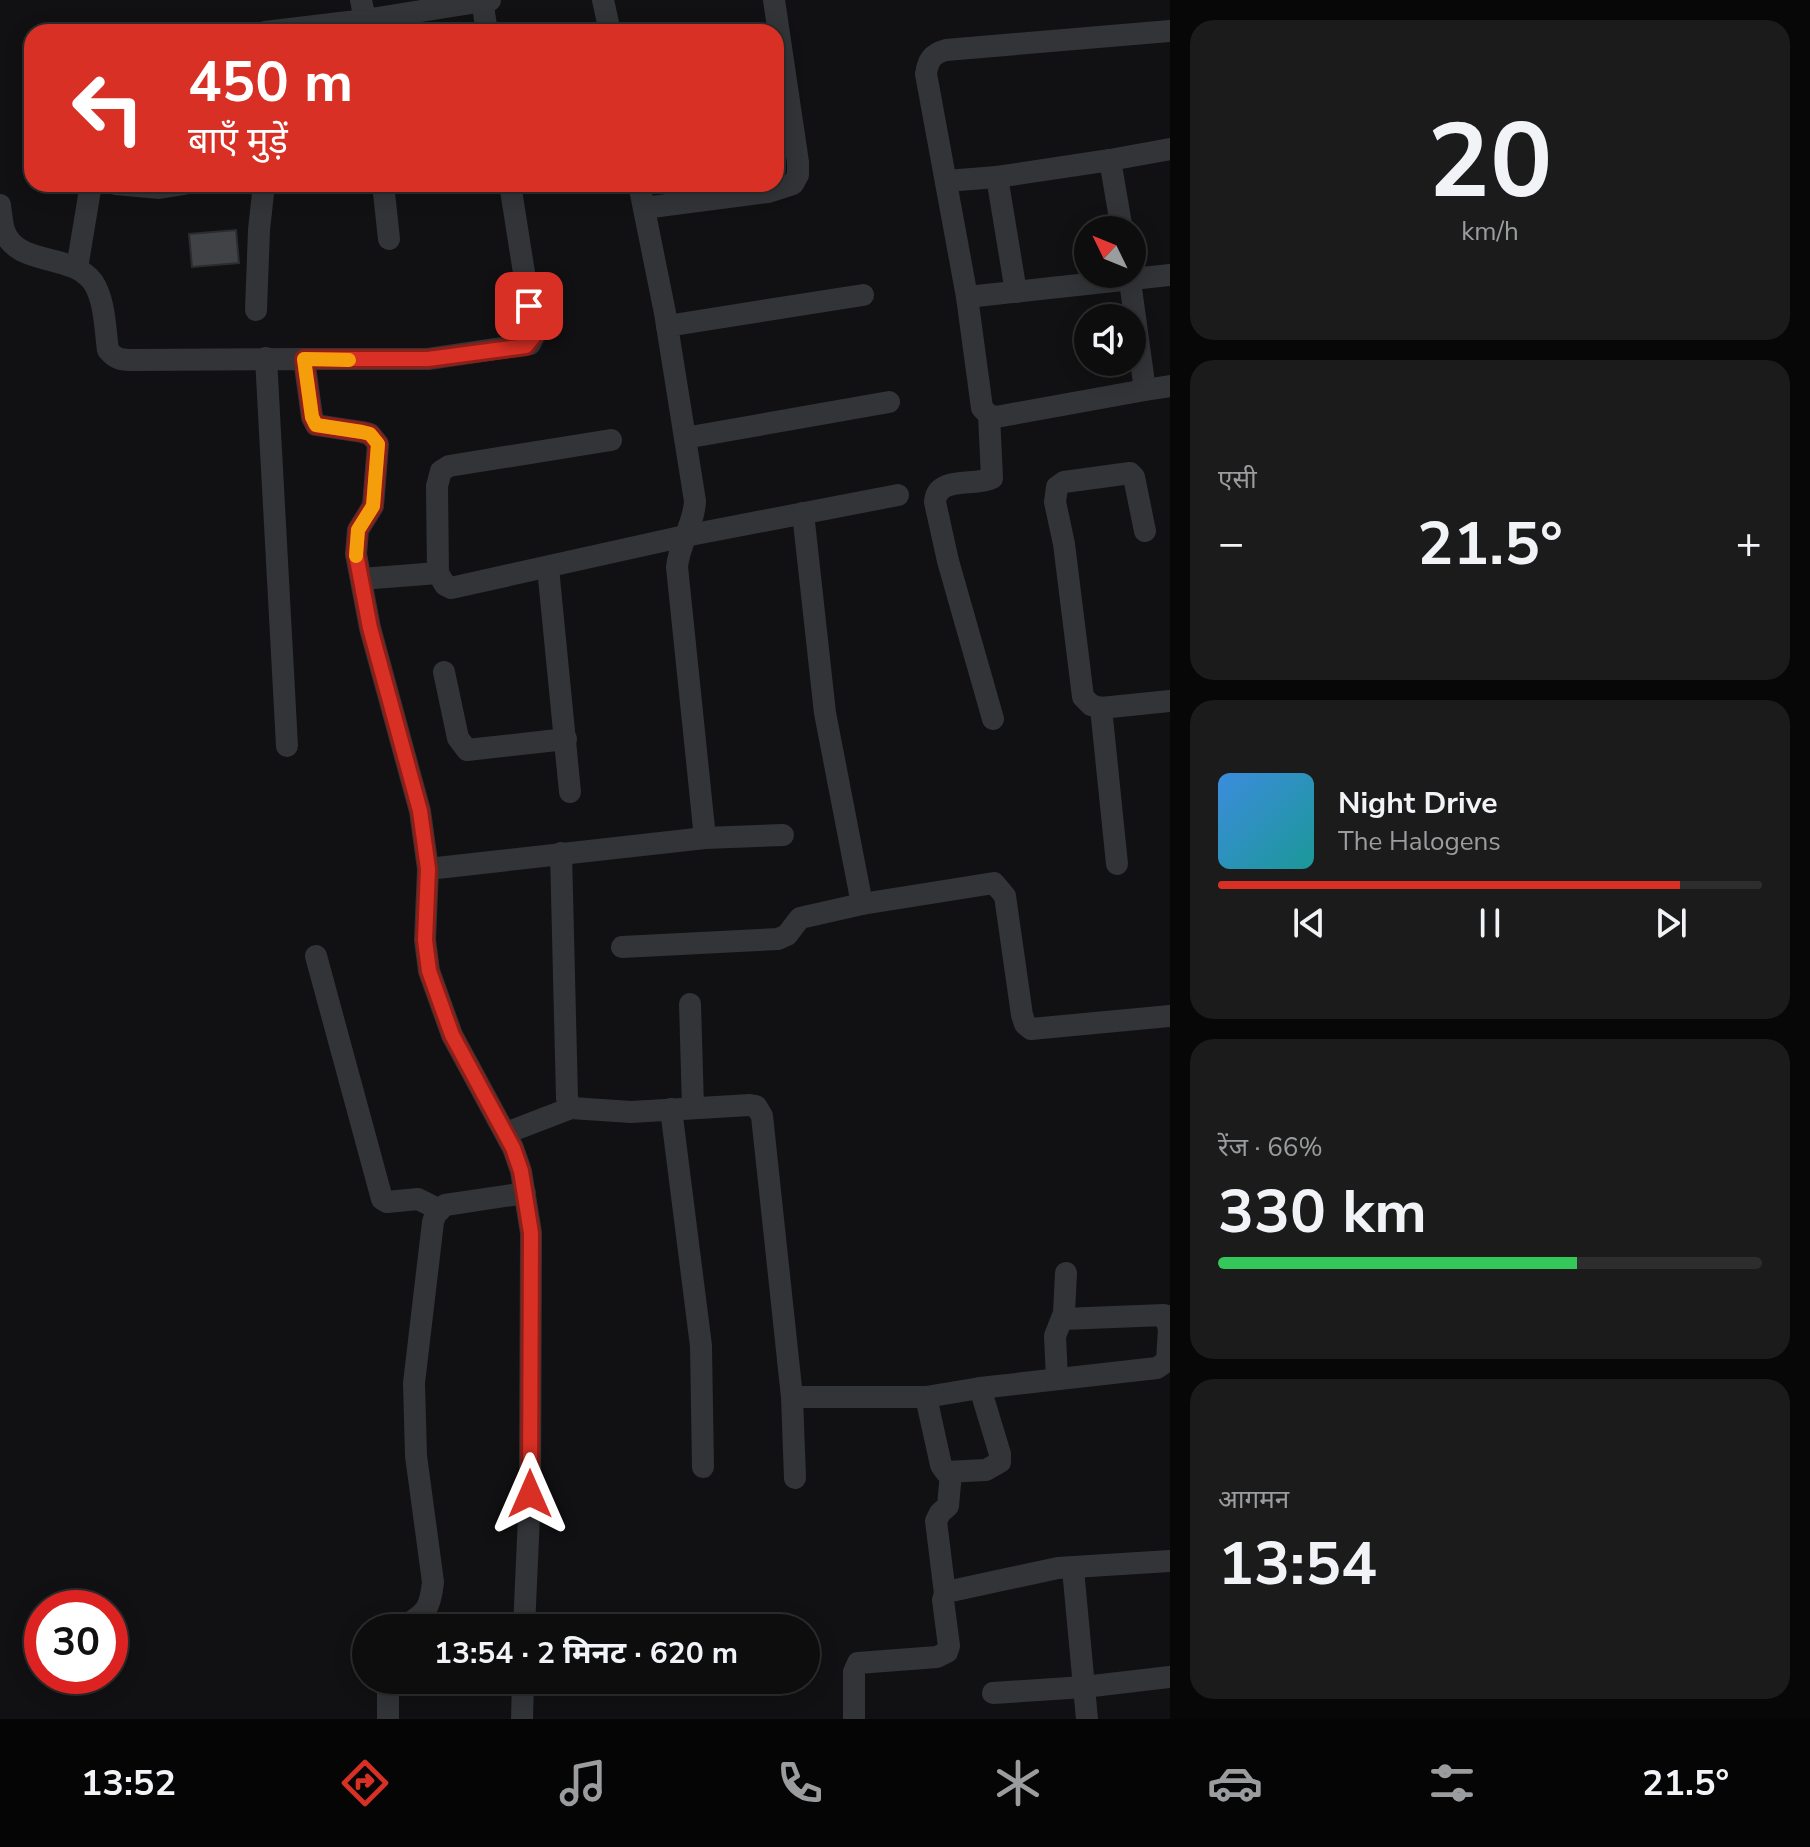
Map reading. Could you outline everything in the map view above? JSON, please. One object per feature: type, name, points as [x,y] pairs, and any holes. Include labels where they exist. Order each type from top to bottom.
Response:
[{"type":"street","points":[[318,24],[485,0],[486,24]]},
{"type":"street","points":[[603,0],[608,24]]},
{"type":"street","points":[[774,0],[776,24]]},
{"type":"street","points":[[1170,31],[946,50],[936,53],[927,64],[926,74],[967,297],[982,408],[996,417],[1170,386]]},
{"type":"street","points":[[784,90],[798,175],[793,184],[784,187]]},
{"type":"street","points":[[946,181],[997,177],[1170,149]]},
{"type":"street","points":[[1110,160],[1120,216]]},
{"type":"street","points":[[997,177],[1016,292]]},
{"type":"street","points":[[77,268],[90,192]]},
{"type":"street","points":[[256,310],[263,192]]},
{"type":"street","points":[[384,192],[389,239]]},
{"type":"street","points":[[0,205],[5,232],[13,245],[26,253],[77,268],[94,285],[99,296],[108,350],[119,360],[428,359],[530,344],[534,336],[511,192]]},
{"type":"street","points":[[641,192],[667,326],[695,501],[677,567],[705,838]]},
{"type":"street","points":[[644,208],[768,192]]},
{"type":"street","points":[[0,260],[26,253]]},
{"type":"street","points":[[1146,276],[1170,275]]},
{"type":"street","points":[[967,297],[1074,284]]},
{"type":"street","points":[[1131,288],[1145,390]]},
{"type":"street","points":[[667,326],[863,295]]},
{"type":"street","points":[[266,358],[287,746]]},
{"type":"street","points":[[304,359],[312,417],[316,425],[370,434],[378,444],[373,506],[357,535],[356,554],[370,628],[420,811],[428,869],[425,940],[429,971],[452,1035],[506,1133],[521,1171],[525,1193],[531,1249],[530,1494],[525,1614]]},
{"type":"street","points":[[685,438],[889,402]]},
{"type":"street","points":[[989,415],[992,478],[942,487],[936,493],[935,502],[993,719]]},
{"type":"street","points":[[611,440],[449,466],[441,471],[437,486],[438,573],[441,580],[451,588],[685,536],[898,495]]},
{"type":"street","points":[[1145,531],[1134,477],[1130,473],[1064,482],[1057,487],[1055,502],[1064,544],[1081,691],[1091,705],[1101,708],[1170,701]]},
{"type":"street","points":[[803,513],[825,713],[862,904]]},
{"type":"street","points":[[548,568],[570,792]]},
{"type":"street","points":[[361,579],[438,573]]},
{"type":"street","points":[[444,672],[458,738],[463,748],[566,739]]},
{"type":"street","points":[[1101,708],[1117,864]]},
{"type":"street","points":[[428,869],[705,838],[783,835]]},
{"type":"street","points":[[561,853],[567,1098],[571,1108]]},
{"type":"street","points":[[622,947],[778,939],[787,935],[800,918],[862,904],[994,883],[1005,896],[1022,1015],[1031,1029],[1170,1016]]},
{"type":"street","points":[[316,956],[382,1199],[387,1202],[418,1199],[440,1210]]},
{"type":"street","points":[[690,1004],[682,1108],[701,1346],[703,1467]]},
{"type":"street","points":[[506,1133],[571,1108],[631,1112],[756,1106],[762,1116],[779,1255],[792,1397],[795,1478]]},
{"type":"street","points":[[424,1614],[431,1602],[433,1582],[416,1456],[414,1383],[433,1222],[445,1205],[525,1193]]},
{"type":"street","points":[[1057,1379],[1055,1336],[1063,1319],[1066,1273]]},
{"type":"street","points":[[792,1397],[926,1397],[1157,1368],[1167,1361],[1169,1328],[1164,1315],[1063,1319]]},
{"type":"street","points":[[926,1397],[941,1465],[946,1472],[986,1470],[1000,1462],[1000,1454],[980,1388]]},
{"type":"street","points":[[854,1719],[854,1672],[858,1663],[937,1657],[947,1652],[945,1594],[936,1521],[948,1506],[951,1473]]},
{"type":"street","points":[[945,1594],[1045,1571],[1170,1561]]},
{"type":"street","points":[[1073,1569],[1087,1719]]},
{"type":"street","points":[[993,1693],[1170,1677]]},
{"type":"street","points":[[388,1694],[388,1719]]},
{"type":"street","points":[[522,1719],[523,1694]]},
{"type":"building","points":[[236,230],[239,263],[192,267],[189,234]]},
{"type":"slow traffic","points":[[349,360],[304,359],[312,417],[316,425],[319,428],[370,434],[378,444],[373,506],[358,530],[356,556]]},
{"type":"route","points":[[529,306],[534,336],[526,346],[395,361],[304,359],[312,417],[316,425],[319,428],[370,434],[378,444],[373,506],[358,530],[356,554],[370,628],[420,811],[428,869],[425,940],[429,971],[452,1035],[513,1148],[521,1171],[531,1233],[530,1494]]}]
